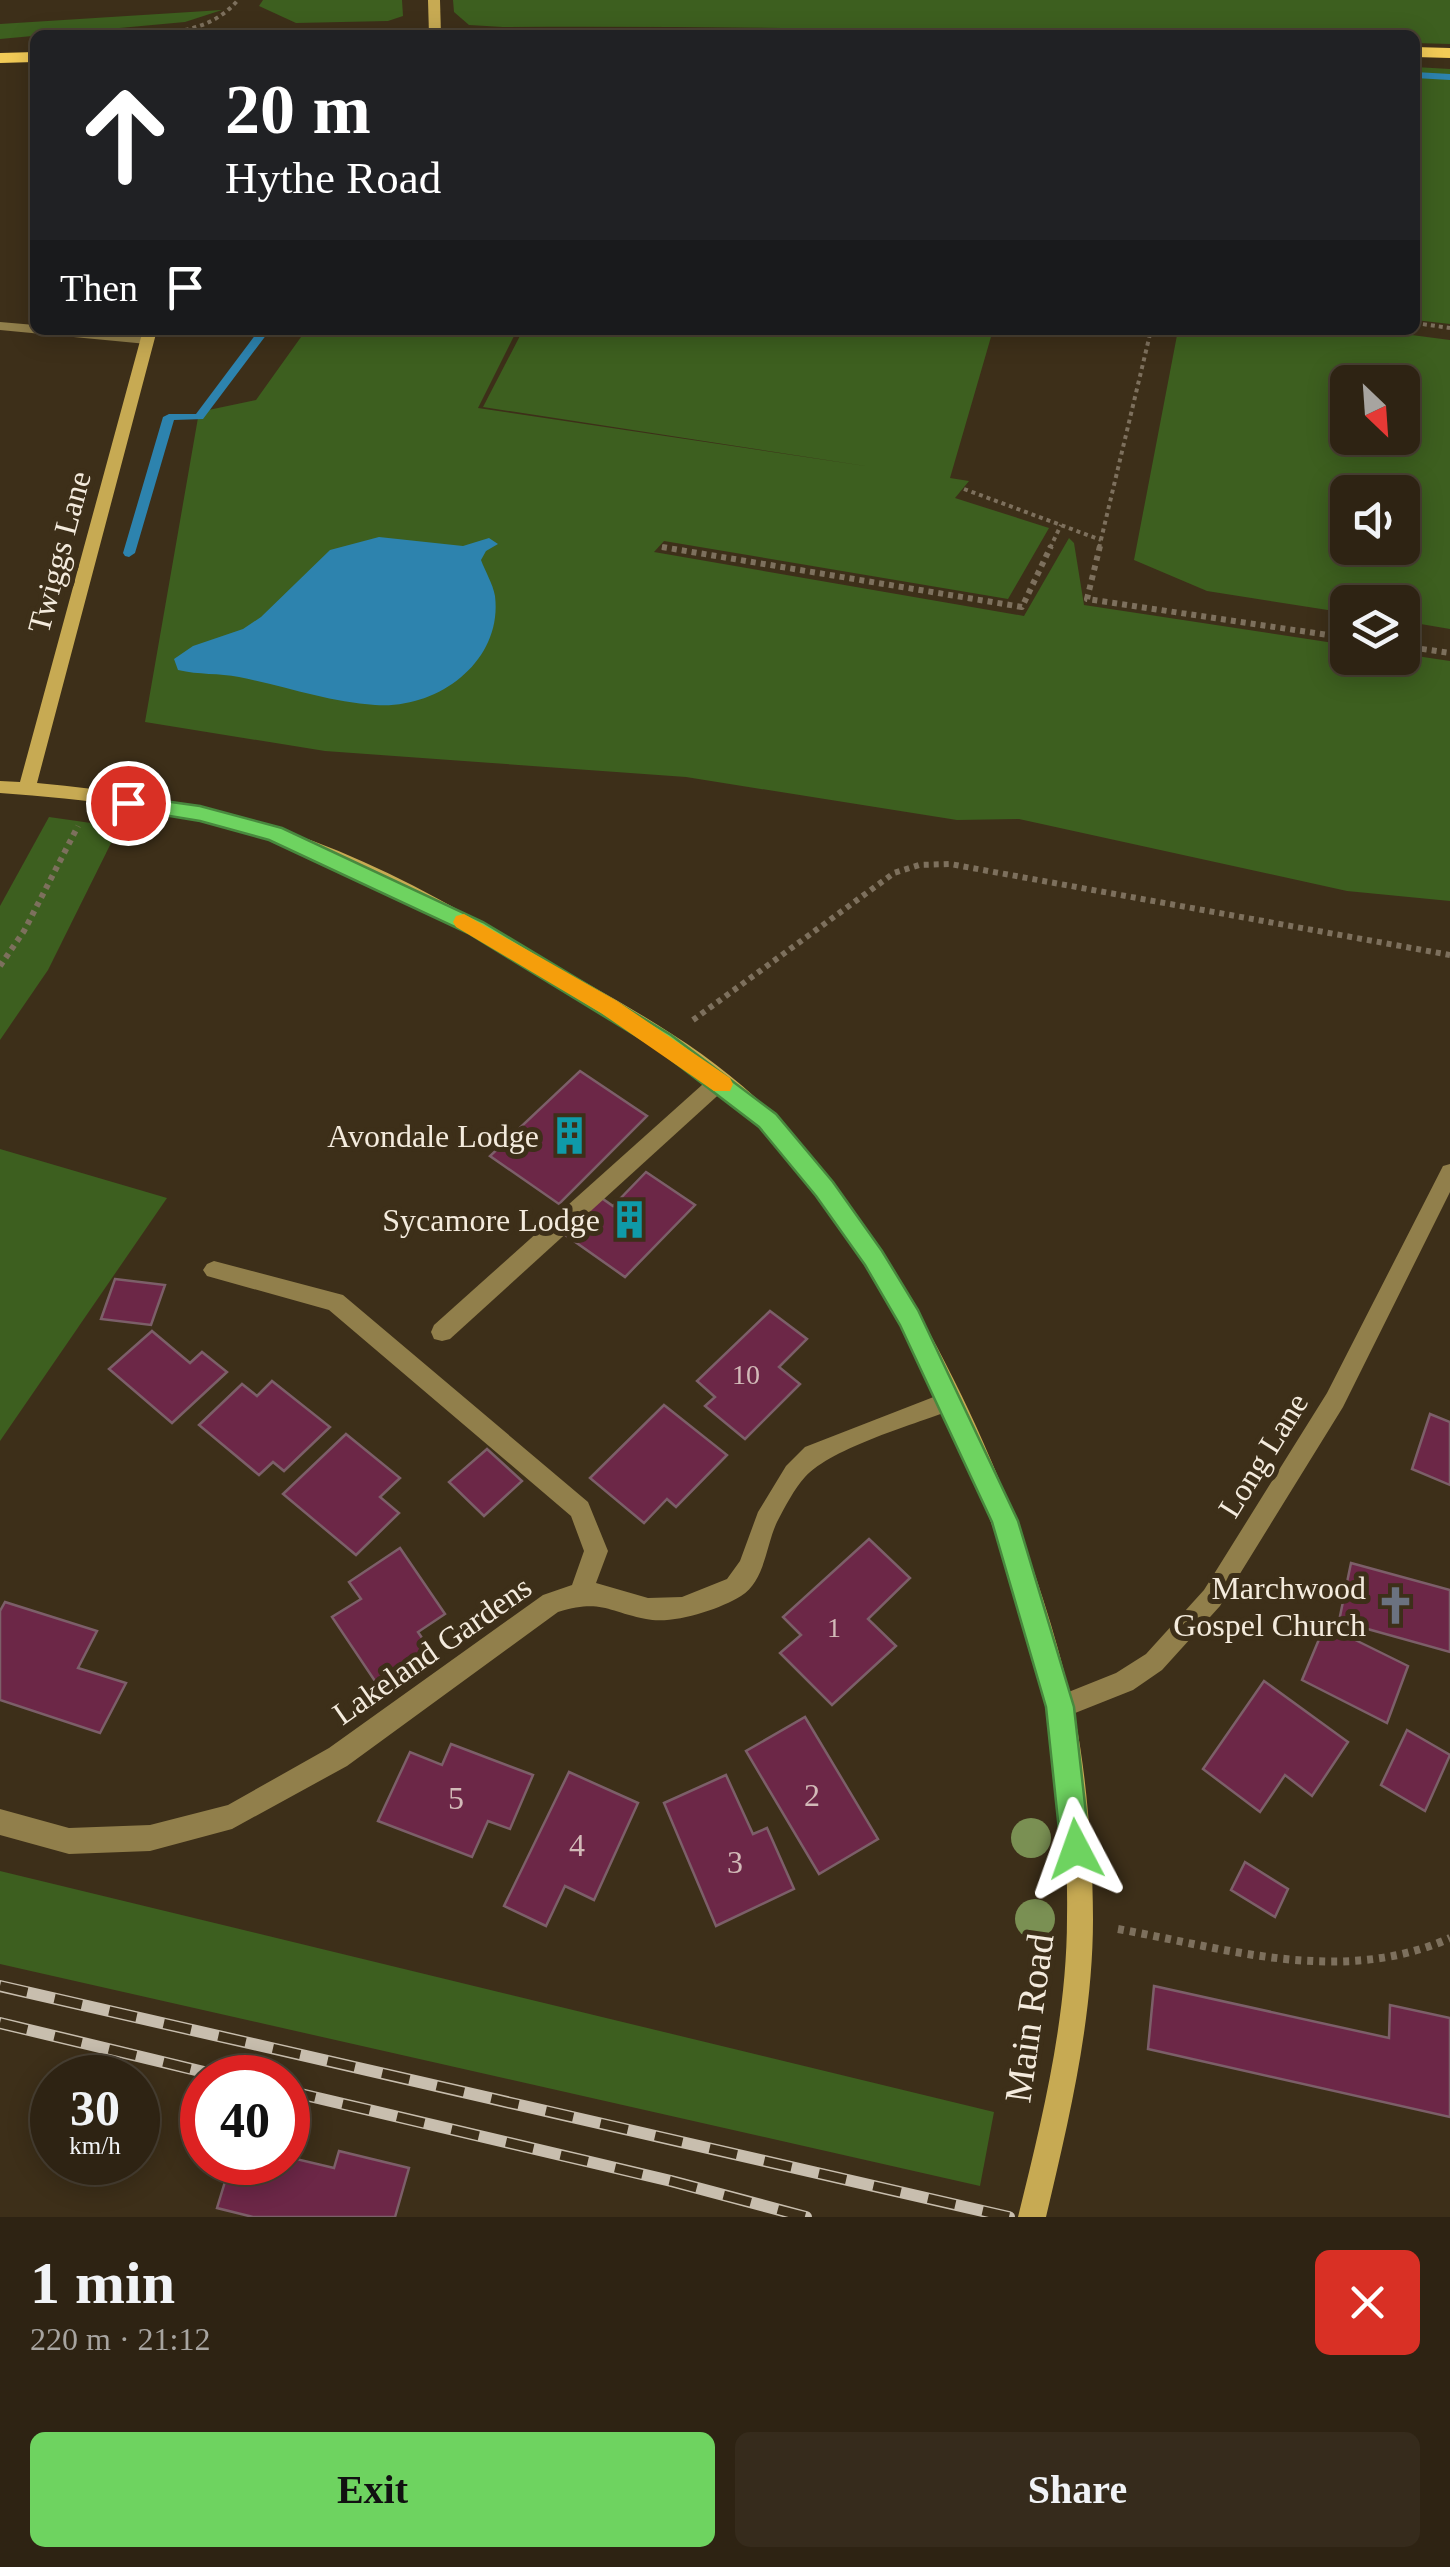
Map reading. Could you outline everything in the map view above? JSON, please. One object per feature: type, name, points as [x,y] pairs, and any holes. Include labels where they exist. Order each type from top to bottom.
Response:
[{"type":"main road","points":[[1420,52],[1450,54]]},
{"type":"main road","points":[[0,58],[30,56]]},
{"type":"street","points":[[434,0],[435,30]]},
{"type":"street","points":[[0,326],[30,329]]},
{"type":"street","name":"Twiggs Lane","points":[[27,788],[148,335]]},
{"type":"street","name":"Main Road","points":[[0,787],[200,813],[275,834],[476,928],[664,1042],[768,1121],[874,1258],[909,1318],[1004,1521],[1060,1707],[1073,1812],[1080,1923],[1066,2046],[1032,2217]]},
{"type":"street","points":[[442,1332],[719,1082]]},
{"type":"street","name":"Long Lane","points":[[1060,1707],[1124,1682],[1154,1662],[1212,1598],[1335,1400],[1450,1172]]},
{"type":"street","points":[[214,1270],[335,1302],[580,1509],[596,1551],[581,1594]]},
{"type":"street","name":"Lakeland Gardens","points":[[0,1822],[68,1841],[150,1838],[232,1816],[338,1757],[551,1603],[581,1594],[607,1595],[648,1609],[665,1608],[709,1600],[735,1587],[750,1567],[766,1520],[794,1473],[813,1454],[949,1401]]},
{"type":"path","points":[[176,30],[192,29],[228,16],[238,0]]},
{"type":"path","points":[[1420,324],[1450,328]]},
{"type":"path","points":[[1151,335],[1087,599],[1330,635]]},
{"type":"path","points":[[964,489],[1101,540]]},
{"type":"path","points":[[662,547],[1022,607],[1061,525]]},
{"type":"path","points":[[1420,649],[1450,653]]},
{"type":"path","points":[[0,966],[24,931],[92,798]]},
{"type":"path","points":[[664,1042],[894,872],[919,865],[950,864],[1450,955]]},
{"type":"path","points":[[1080,1923],[1348,1964],[1397,1958],[1450,1938]]},
{"type":"green space","points":[[263,0],[402,0],[403,16],[388,21],[296,23],[259,6]]},
{"type":"green space","points":[[453,0],[1450,0],[1450,44],[1420,43],[1420,30],[503,27],[469,25],[454,12]]},
{"type":"green space","points":[[222,10],[185,22],[98,30],[30,30],[30,36],[0,39],[0,24]]},
{"type":"green space","points":[[1420,67],[1450,69],[1450,324],[1420,321]]},
{"type":"green space","points":[[302,335],[514,335],[478,408],[872,467],[483,407],[520,335],[992,335],[950,478],[969,481],[955,498],[1049,528],[1008,599],[664,541],[654,552],[1024,616],[1069,538],[1074,543],[1084,605],[1330,642],[1330,675],[1420,675],[1420,657],[1450,661],[1450,901],[1347,891],[1019,819],[957,820],[686,777],[325,751],[145,722],[199,412],[256,400]]},
{"type":"green space","points":[[1177,335],[1412,335],[1450,340],[1450,629],[1420,624],[1420,585],[1330,585],[1330,610],[1207,591],[1134,560]]},
{"type":"green space","points":[[49,817],[119,827],[48,970],[0,1040],[0,906]]},
{"type":"green space","points":[[0,1149],[167,1198],[0,1441]]},
{"type":"green space","points":[[0,1871],[994,2112],[980,2186],[0,1964]]},
{"type":"water","points":[[379,537],[463,546],[489,538],[498,544],[486,551],[481,560],[495,596],[495,620],[488,642],[477,661],[442,690],[421,699],[375,705],[239,677],[178,670],[174,659],[193,646],[243,629],[261,617],[330,550]]},
{"type":"building","name":"Avondale Lodge","points":[[580,1071],[647,1116],[559,1204],[490,1156]]},
{"type":"building","name":"Sycamore Lodge","points":[[646,1172],[695,1205],[625,1277],[564,1234],[600,1197],[613,1206]]},
{"type":"building","points":[[115,1279],[165,1285],[151,1325],[101,1319]]},
{"type":"building","points":[[770,1311],[807,1339],[779,1367],[800,1384],[745,1439],[705,1406],[715,1397],[697,1381]]},
{"type":"building","points":[[152,1331],[190,1363],[202,1352],[227,1372],[172,1423],[109,1369]]},
{"type":"building","points":[[272,1381],[330,1427],[284,1471],[273,1462],[259,1475],[199,1425],[242,1384],[257,1396]]},
{"type":"building","points":[[664,1405],[727,1455],[676,1507],[667,1499],[644,1523],[590,1478]]},
{"type":"building","points":[[1430,1414],[1450,1422],[1450,1485],[1412,1469]]},
{"type":"building","points":[[346,1434],[400,1478],[380,1497],[399,1513],[356,1555],[283,1494]]},
{"type":"building","points":[[487,1449],[522,1481],[484,1516],[449,1482]]},
{"type":"building","points":[[869,1539],[910,1578],[868,1619],[896,1646],[832,1705],[780,1653],[801,1635],[783,1617]]},
{"type":"building","points":[[400,1548],[445,1614],[418,1632],[437,1660],[385,1696],[332,1617],[361,1599],[349,1582]]},
{"type":"building","name":"Marchwood Gospel Church","points":[[1351,1563],[1450,1590],[1450,1652],[1339,1621]]},
{"type":"building","points":[[5,1602],[97,1631],[78,1668],[126,1683],[100,1733],[0,1700],[0,1611]]},
{"type":"building","points":[[1325,1625],[1408,1666],[1387,1723],[1302,1680]]},
{"type":"building","points":[[1264,1681],[1348,1742],[1312,1796],[1285,1775],[1260,1812],[1203,1769]]},
{"type":"building","points":[[805,1717],[878,1839],[819,1874],[746,1751]]},
{"type":"building","points":[[1407,1730],[1450,1755],[1425,1811],[1381,1785]]},
{"type":"building","points":[[451,1744],[533,1775],[510,1829],[488,1821],[472,1857],[378,1821],[410,1752],[442,1765]]},
{"type":"building","points":[[569,1772],[638,1803],[594,1900],[565,1886],[546,1926],[504,1906]]},
{"type":"building","points":[[726,1775],[753,1834],[767,1828],[794,1889],[716,1926],[664,1803]]},
{"type":"building","points":[[1245,1862],[1288,1889],[1275,1917],[1231,1890]]},
{"type":"building","points":[[1154,1986],[1389,2038],[1390,2005],[1450,2018],[1450,2117],[1148,2049]]},
{"type":"building","points":[[339,2151],[409,2168],[395,2217],[253,2217],[217,2208],[224,2185],[310,2185],[310,2162],[334,2168]]},
{"type":"waterway","points":[[1420,75],[1450,77]]},
{"type":"waterway","points":[[129,553],[169,417],[199,417],[261,335]]},
{"type":"railway","points":[[0,1986],[1009,2217]]},
{"type":"railway","points":[[0,2023],[180,2066]]},
{"type":"railway","points":[[310,2096],[671,2181],[806,2217]]},
{"type":"slow traffic","points":[[464,922],[609,1007],[722,1084]]},
{"type":"place","name":"Avondale Lodge","points":[[569,1136]]},
{"type":"place","name":"Sycamore Lodge","points":[[630,1220]]},
{"type":"place","name":"Marchwood Gospel Church","points":[[1396,1606]]},
{"type":"route","points":[[128,803],[200,813],[275,834],[476,928],[664,1042],[768,1121],[874,1258],[909,1318],[1004,1521],[1060,1707],[1076,1849]]}]
